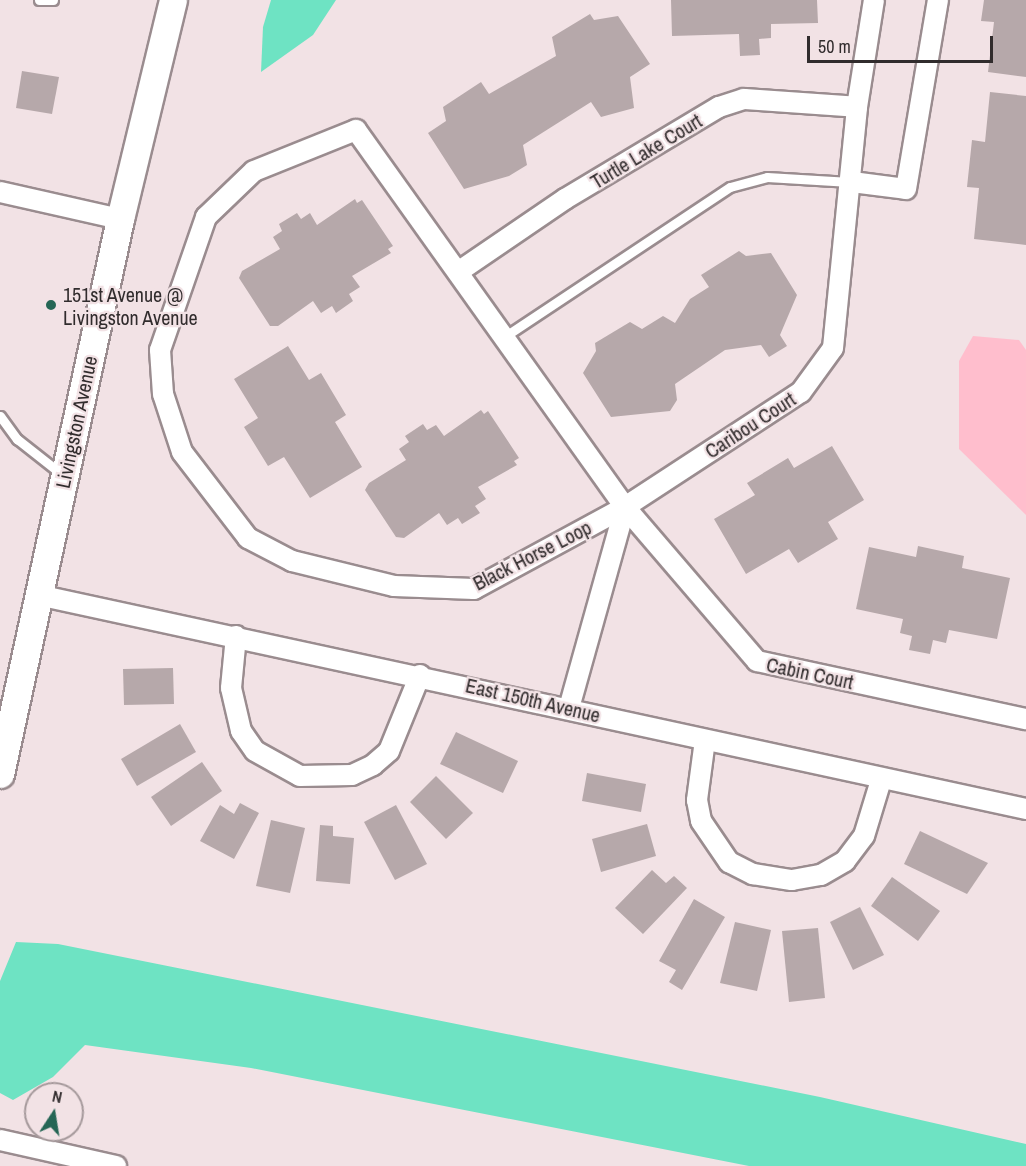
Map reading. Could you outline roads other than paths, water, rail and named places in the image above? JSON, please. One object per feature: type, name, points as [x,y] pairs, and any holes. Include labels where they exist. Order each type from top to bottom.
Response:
[{"type":"street","name":"Livingston Avenue","points":[[0,774],[120,219],[173,0]]},
{"type":"street","name":"Caribou Court","points":[[625,507],[801,392],[832,348],[852,182],[857,107],[874,0]]},
{"type":"street","points":[[852,182],[906,189],[938,0]]},
{"type":"street","name":"Turtle Lake Court","points":[[458,272],[565,199],[719,107],[744,99],[857,107]]},
{"type":"street","name":"Black Horse Loop","points":[[356,130],[458,272],[625,507],[474,589],[394,586],[292,561],[248,538],[182,452],[163,394],[160,350],[206,217],[254,171],[356,130]]},
{"type":"street","points":[[0,192],[120,219]]},
{"type":"street","points":[[568,708],[625,507]]},
{"type":"street","name":"Cabin Court","points":[[625,507],[757,661],[1026,719]]},
{"type":"street","name":"East 150th Avenue","points":[[38,595],[420,675],[881,780],[1026,809]]},
{"type":"street","points":[[236,636],[231,688],[241,731],[255,751],[300,776],[352,775],[373,765],[389,751],[420,675]]},
{"type":"street","points":[[705,740],[697,800],[701,821],[729,862],[753,874],[792,880],[821,874],[845,861],[864,836],[881,780]]},
{"type":"street","points":[[0,1140],[116,1166]]},
{"type":"lane","points":[[39,0],[53,0]]},
{"type":"lane","points":[[504,338],[730,187],[766,177],[852,182]]},
{"type":"lane","points":[[0,416],[17,439],[64,476]]},
{"type":"place","name":"151st Avenue @ Livingston Avenue","points":[[51,305]]}]
